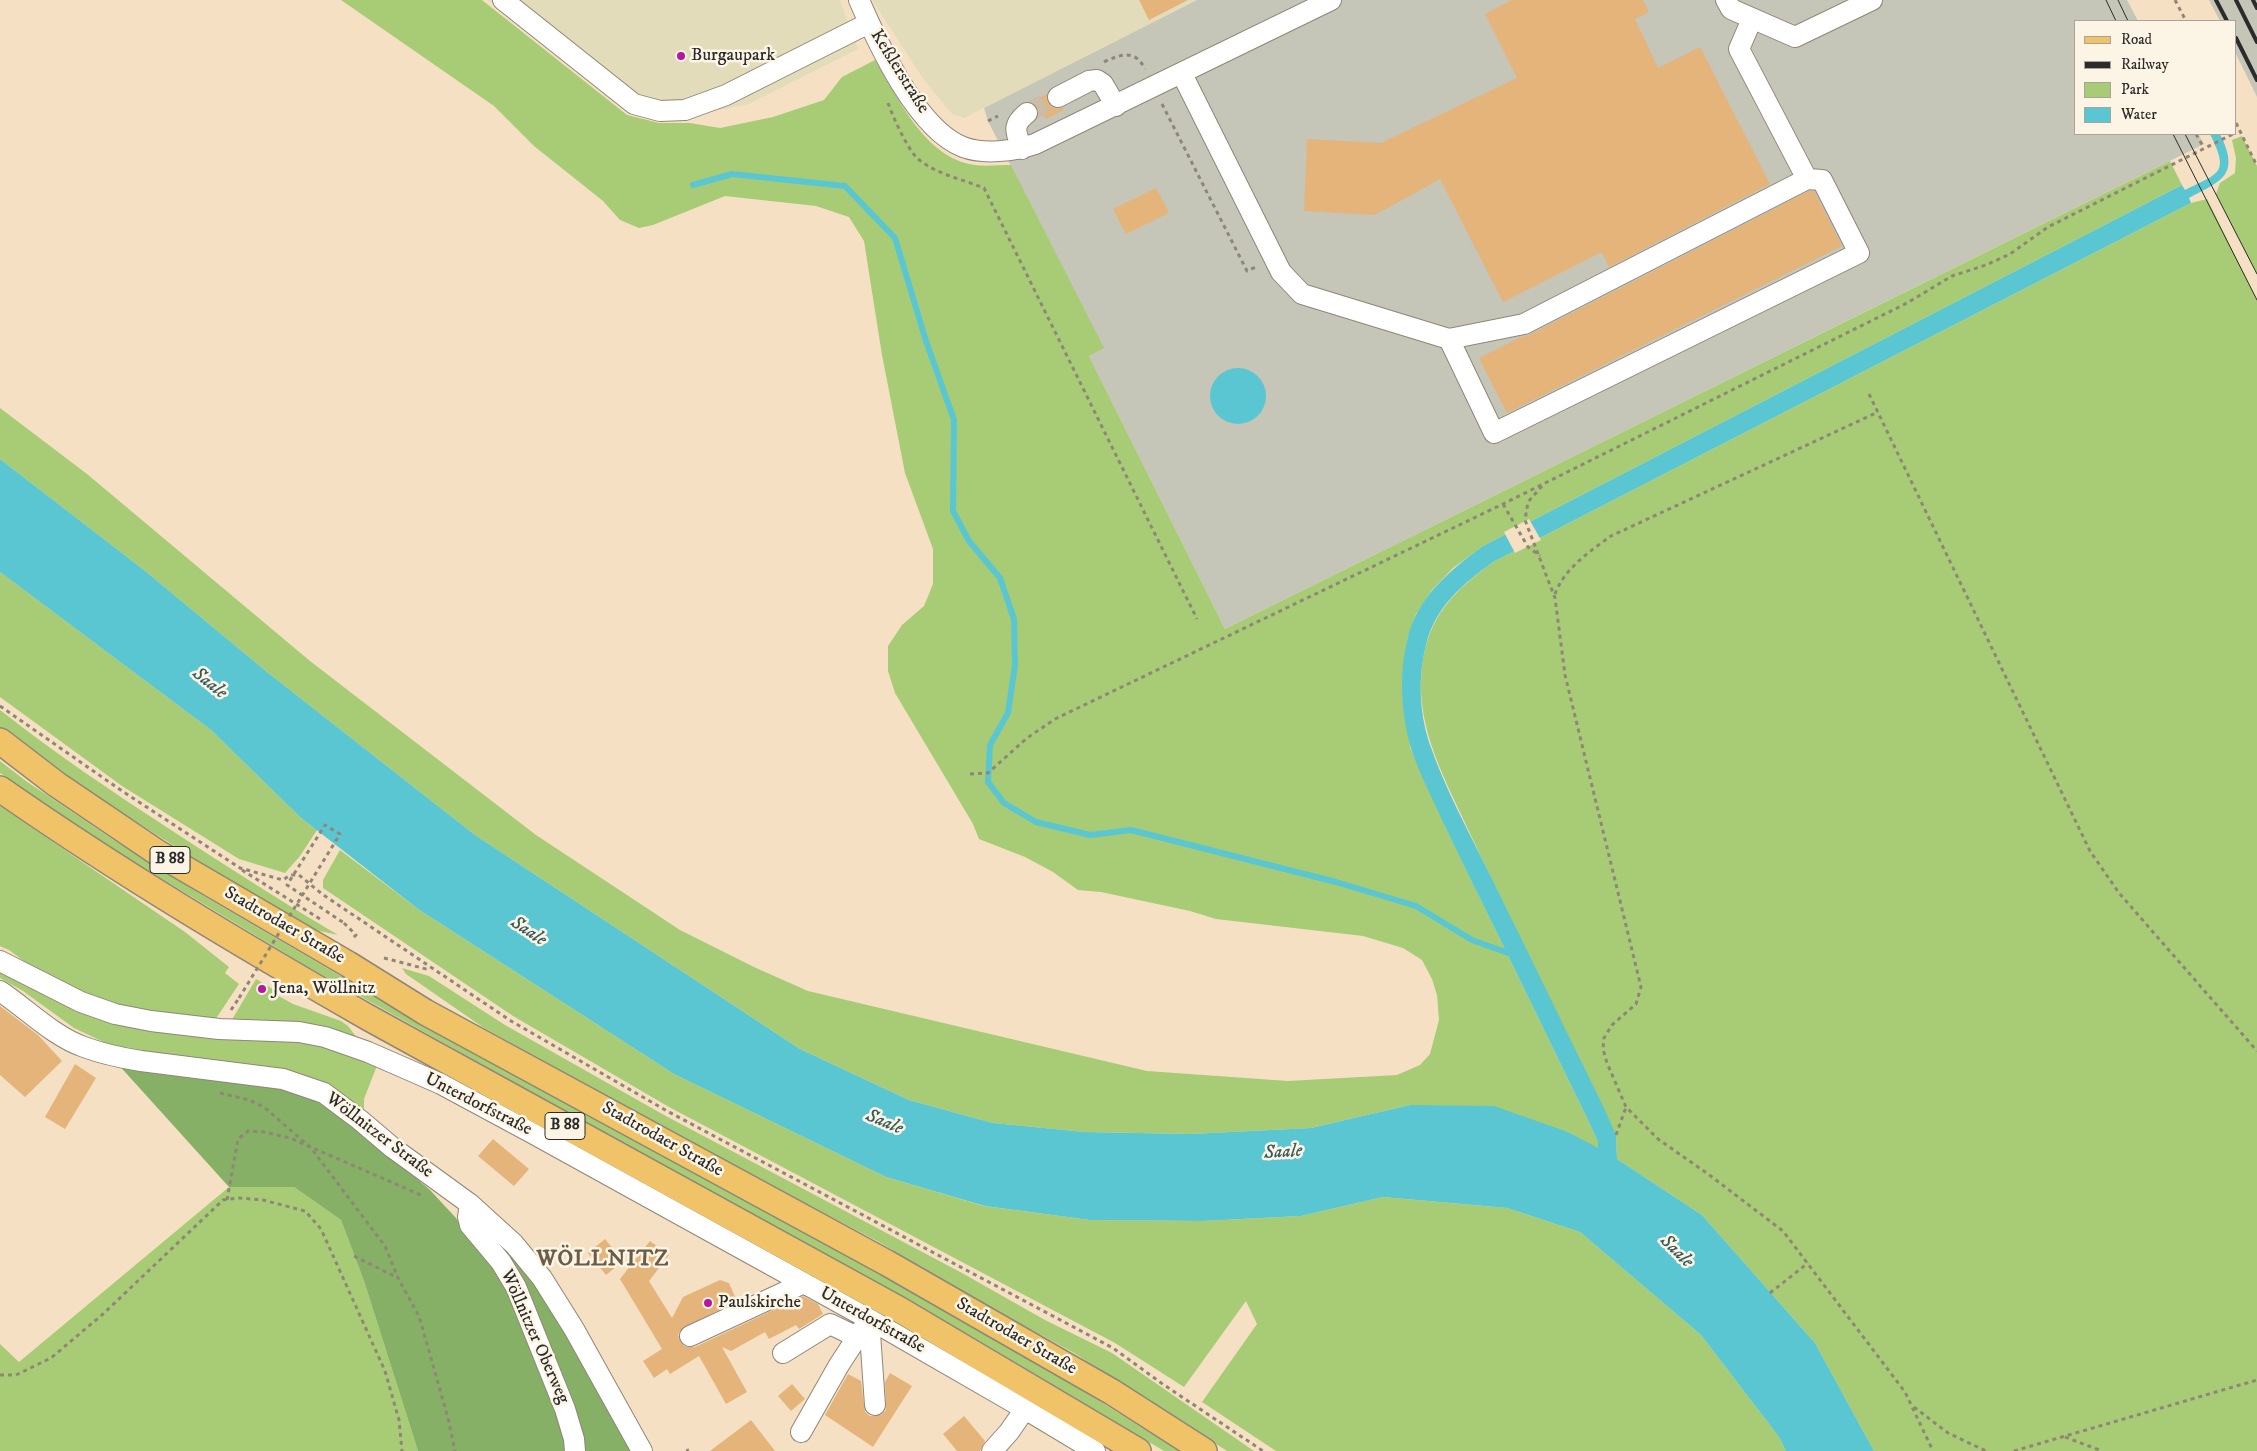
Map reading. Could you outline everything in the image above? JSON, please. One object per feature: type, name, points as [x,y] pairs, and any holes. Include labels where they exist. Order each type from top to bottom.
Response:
[{"type":"main road","name":"Stadtrodaer Straße","points":[[0,741],[56,784],[158,853],[348,964],[425,1012],[887,1263],[1112,1392],[1204,1451]]},
{"type":"main road","name":"Stadtrodaer Straße","points":[[0,789],[78,843],[292,974],[900,1310],[1138,1451]]},
{"type":"street","points":[[503,0],[634,104],[660,111],[685,110],[726,95],[869,23]]},
{"type":"street","name":"Keßlerstraße","points":[[858,0],[888,61],[910,96],[936,129],[964,147],[977,150],[1022,149],[1116,106],[1331,0]]},
{"type":"street","points":[[1726,0],[1731,9],[1795,37],[1872,0]]},
{"type":"street","points":[[1752,19],[1739,49],[1808,179]]},
{"type":"street","points":[[1182,74],[1281,272],[1302,294],[1449,339],[1524,324],[1808,179],[1822,180],[1859,253],[1494,433],[1449,339]]},
{"type":"street","points":[[1058,97],[1097,80],[1104,84],[1116,106]]},
{"type":"street","points":[[1022,149],[1016,132],[1016,125],[1018,120],[1027,112]]},
{"type":"street","name":"Unterdorfstraße","points":[[0,961],[81,1002],[115,1014],[151,1021],[219,1029],[299,1032],[325,1037],[368,1052],[440,1084],[869,1319],[1095,1451]]},
{"type":"street","name":"Wöllnitzer Straße","points":[[0,990],[57,1032],[83,1046],[127,1058],[198,1069],[283,1078],[324,1093],[393,1148],[470,1204],[514,1244],[542,1278],[579,1338],[642,1451]]},
{"type":"street","name":"Wöllnitzer Oberweg","points":[[470,1204],[468,1217],[470,1226],[500,1262],[516,1287],[565,1409],[574,1439],[575,1451]]},
{"type":"street","points":[[690,1336],[804,1283]]},
{"type":"street","points":[[801,1432],[869,1319]]},
{"type":"street","points":[[869,1319],[875,1406]]},
{"type":"street","points":[[783,1353],[830,1324],[857,1337]]},
{"type":"street","points":[[992,1451],[1009,1432],[1025,1409]]},
{"type":"path","points":[[2175,0],[2185,20]]},
{"type":"path","points":[[1102,63],[1120,54],[1129,55],[1141,62],[1148,90],[1247,271],[1274,258]]},
{"type":"path","points":[[885,95],[893,119],[916,157],[938,171],[984,188],[1197,619]]},
{"type":"path","points":[[988,121],[1006,112]]},
{"type":"path","points":[[2237,134],[2257,166]]},
{"type":"path","points":[[2197,135],[2204,148]]},
{"type":"path","points":[[970,774],[988,773],[1027,738],[1055,720],[1546,483],[1907,303],[1952,276],[1986,265],[2010,254],[2048,227],[2230,135]]},
{"type":"path","points":[[1868,394],[2090,851],[2119,893],[2257,1051]]},
{"type":"path","points":[[1554,595],[1558,585],[1572,568],[1592,549],[1611,536],[1878,412]]},
{"type":"path","points":[[1546,483],[1528,502],[1525,520],[1528,531],[1536,544],[1554,595],[1565,675],[1641,987],[1636,1004],[1612,1025],[1604,1038],[1603,1049],[1608,1063],[1626,1107],[1658,1139],[1783,1231],[1877,1352],[1914,1407],[1933,1451]]},
{"type":"path","points":[[1503,504],[1529,548],[1540,556]]},
{"type":"path","points":[[0,706],[122,791],[321,920]]},
{"type":"path","points":[[239,998],[299,902],[304,894],[340,834],[325,825],[287,885],[295,890],[303,896],[344,923],[356,935],[354,940],[345,935]]},
{"type":"path","points":[[240,868],[283,880],[290,876],[299,875],[322,894],[433,971],[511,1022],[667,1111],[1113,1348],[1164,1385],[1263,1451]]},
{"type":"path","points":[[384,958],[433,971]]},
{"type":"path","points":[[218,1093],[249,1100],[264,1107],[311,1148],[385,1246],[398,1278],[419,1316],[448,1418],[455,1451]]},
{"type":"path","points":[[1616,1135],[1626,1107]]},
{"type":"path","points":[[227,1200],[238,1139],[248,1132],[276,1134],[425,1197]]},
{"type":"path","points":[[0,1375],[16,1375],[51,1358],[103,1314],[223,1200],[239,1198],[263,1200],[305,1211],[321,1229],[385,1371],[399,1420],[402,1451]]},
{"type":"path","points":[[354,1256],[398,1278]]},
{"type":"path","points":[[1770,1293],[1808,1263]]},
{"type":"path","points":[[2014,1451],[2257,1380]]},
{"type":"path","points":[[1914,1407],[1948,1433],[1986,1451]]},
{"type":"path","points":[[2064,1437],[2102,1451]]},
{"type":"shaded area","name":"Burgaupark","points":[[488,0],[840,0],[858,49],[749,104],[699,114],[623,107]]},
{"type":"shaded area","points":[[872,0],[1197,0],[964,118],[952,114],[924,80]]},
{"type":"shaded area","points":[[1197,0],[2127,0],[2137,20],[2074,20],[2074,135],[2199,135],[2204,144],[1225,629],[1089,356],[1103,348],[988,121],[984,108]]},
{"type":"shaded area","points":[[2209,0],[2257,0],[2257,97],[2237,56],[2237,20],[2219,20]]},
{"type":"green space","points":[[341,0],[482,0],[627,115],[659,123],[690,123],[720,128],[773,117],[824,100],[842,77],[875,60],[913,122],[938,148],[952,158],[969,164],[984,166],[1011,165],[1104,348],[1089,356],[1225,629],[2170,161],[2182,185],[1483,546],[1453,568],[1432,590],[1416,614],[1407,640],[1410,747],[1446,828],[1587,1118],[1598,1142],[1598,1149],[1568,1132],[1410,1105],[1311,1128],[1190,1134],[1085,1132],[993,1123],[909,1100],[800,1049],[475,835],[267,672],[144,570],[0,459],[0,408],[87,474],[310,661],[536,835],[680,930],[756,968],[808,991],[1147,1071],[1288,1081],[1397,1075],[1420,1065],[1430,1054],[1439,1020],[1437,995],[1432,979],[1422,960],[1403,948],[1363,936],[1216,919],[1190,911],[1101,892],[1078,890],[1053,872],[1025,857],[979,839],[973,824],[895,693],[888,671],[888,646],[902,625],[924,606],[933,584],[933,549],[905,473],[882,355],[864,241],[849,217],[816,206],[725,196],[653,225],[639,228],[620,220],[603,201],[534,146],[494,106]]},
{"type":"green space","points":[[2242,136],[2257,166],[2257,274],[2216,194],[2220,183],[2235,173],[2236,158],[2232,140]]},
{"type":"green space","points":[[2207,199],[2257,300],[2257,1451],[1874,1451],[1815,1343],[1702,1215],[1617,1159],[1616,1135],[1471,836],[1436,757],[1425,723],[1422,705],[1422,667],[1425,649],[1430,633],[1445,607],[1466,584],[1493,562],[2191,203]]},
{"type":"green space","points":[[0,572],[211,730],[300,817],[317,830],[300,856],[285,873],[239,859],[122,786],[0,697]]},
{"type":"green space","points":[[0,710],[64,758],[129,803],[338,935],[306,928],[69,779],[0,727]]},
{"type":"green space","points":[[0,761],[26,781],[112,839],[202,895],[436,1032],[533,1082],[656,1152],[923,1297],[1101,1402],[1179,1451],[1164,1451],[971,1336],[756,1218],[303,964],[96,839],[0,773]]},
{"type":"green space","points":[[0,806],[185,932],[229,967],[225,973],[239,984],[215,1020],[124,1009],[81,993],[40,973],[9,950],[0,946]]},
{"type":"green space","points":[[340,850],[418,909],[674,1074],[886,1177],[984,1206],[1090,1220],[1203,1221],[1301,1216],[1383,1197],[1507,1208],[1580,1232],[1701,1335],[1779,1437],[1786,1451],[1276,1451],[1202,1402],[1257,1324],[1246,1301],[1184,1387],[1115,1343],[669,1107],[513,1016],[323,888],[323,880]]},
{"type":"green space","points":[[0,967],[75,1004],[310,1038],[378,1063],[364,1099],[364,1115],[341,1097],[112,1046],[74,1028],[23,991],[0,978]]},
{"type":"green space","points":[[402,968],[429,976],[505,1025],[664,1115],[962,1273],[1045,1320],[1112,1353],[1254,1451],[1227,1451],[1074,1353],[970,1296],[879,1242],[734,1166],[484,1028],[406,974]]},
{"type":"green space","points":[[256,979],[276,991],[275,994],[293,1004],[341,1021],[348,1026],[358,1039],[230,1023]]},
{"type":"green space","points":[[116,1062],[269,1084],[307,1095],[351,1123],[430,1190],[456,1218],[465,1232],[480,1222],[538,1282],[631,1451],[418,1451],[364,1281],[341,1220],[294,1187],[229,1187]]},
{"type":"green space","points":[[229,1187],[294,1187],[341,1220],[364,1281],[418,1451],[0,1451],[0,1344],[19,1362]]},
{"type":"water","name":"Saale","points":[[2210,135],[2220,135],[2226,148],[2228,168],[2225,175],[2219,181],[2189,198],[2191,203],[1493,562],[1461,588],[1443,608],[1430,631],[1426,645],[1423,657],[1421,694],[1423,719],[1435,760],[1458,811],[1605,1110],[1616,1135],[1617,1159],[1702,1215],[1815,1343],[1874,1451],[1786,1451],[1779,1437],[1701,1335],[1580,1232],[1507,1208],[1383,1197],[1301,1216],[1203,1221],[1090,1220],[985,1206],[886,1177],[674,1074],[418,909],[300,817],[211,730],[0,572],[0,459],[144,570],[267,672],[475,835],[800,1049],[909,1100],[993,1123],[1085,1132],[1190,1134],[1311,1128],[1410,1105],[1494,1106],[1568,1132],[1598,1148],[1598,1142],[1587,1118],[1445,826],[1412,751],[1403,706],[1404,654],[1411,626],[1426,599],[1446,576],[1483,546],[2182,185],[2185,190],[2206,180],[2218,171],[2220,165],[2216,147]]},
{"type":"water","points":[[1238,368],[1249,370],[1258,376],[1264,385],[1266,396],[1264,407],[1258,416],[1249,422],[1238,424],[1227,422],[1218,416],[1212,407],[1210,396],[1212,385],[1218,376],[1227,370]]},
{"type":"pier","points":[[1529,519],[1541,540],[1515,553],[1504,532]]},
{"type":"building","points":[[1139,0],[1188,0],[1149,20]]},
{"type":"building","points":[[1512,0],[1643,0],[1649,12],[1635,19],[1658,68],[1700,47],[1770,184],[1609,267],[1602,252],[1503,302],[1440,179],[1375,215],[1304,211],[1307,139],[1381,143],[1517,78],[1485,14]]},
{"type":"building","points":[[1047,94],[1047,102],[1051,107],[1063,108],[1064,110],[1046,119],[1036,100]]},
{"type":"building","points":[[1156,188],[1169,213],[1126,234],[1113,209]]},
{"type":"building","points":[[1809,191],[1814,191],[1842,246],[1507,413],[1479,358],[1521,337],[1529,335]]},
{"type":"building","points":[[0,1006],[38,1035],[62,1061],[25,1097],[0,1075]]},
{"type":"building","points":[[75,1064],[96,1078],[65,1129],[45,1117]]},
{"type":"building","points":[[493,1139],[529,1169],[514,1186],[478,1156]]},
{"type":"building","points":[[605,1239],[623,1261],[606,1275],[588,1253]]},
{"type":"building","points":[[650,1241],[669,1255],[649,1281],[672,1318],[683,1297],[720,1280],[729,1283],[737,1301],[681,1329],[678,1335],[684,1346],[695,1347],[803,1296],[818,1304],[823,1314],[799,1329],[796,1325],[769,1339],[765,1332],[731,1351],[722,1347],[747,1392],[726,1404],[699,1356],[670,1374],[667,1369],[654,1378],[643,1361],[662,1349],[620,1279]]},
{"type":"building","points":[[890,1373],[912,1386],[873,1447],[825,1415],[848,1374],[861,1381],[865,1412],[870,1416],[881,1415],[886,1410],[885,1382]]},
{"type":"building","points":[[792,1384],[805,1399],[791,1411],[778,1396]]},
{"type":"building","points":[[964,1416],[985,1441],[980,1451],[957,1451],[943,1434]]},
{"type":"building","points":[[751,1420],[775,1451],[710,1451]]},
{"type":"waterway","points":[[693,185],[732,174],[845,186],[895,238],[926,341],[954,420],[953,511],[969,541],[1000,578],[1014,619],[1015,665],[1008,713],[990,745],[988,782],[1004,803],[1036,822],[1090,835],[1131,830],[1336,882],[1416,906],[1472,940],[1514,955]]},
{"type":"tunnel","points":[[1027,113],[1058,97]]},
{"type":"tram line","points":[[2106,0],[2116,20]]},
{"type":"tram line","points":[[2118,0],[2128,20]]},
{"type":"tram line","points":[[2174,135],[2257,300]]},
{"type":"tram line","points":[[2186,135],[2257,274]]},
{"type":"railway","points":[[2216,0],[2226,20]]},
{"type":"railway","points":[[2236,0],[2257,42]]},
{"type":"railway","points":[[2253,0],[2257,8]]},
{"type":"railway","points":[[2237,40],[2257,80]]},
{"type":"place","name":"Burgaupark","points":[[681,56]]},
{"type":"place","name":"Jena, Wöllnitz","points":[[262,989]]},
{"type":"place","name":"Paulskirche","points":[[708,1303]]},
{"type":"district","name":"WÖLLNITZ","points":[[603,1260]]}]
